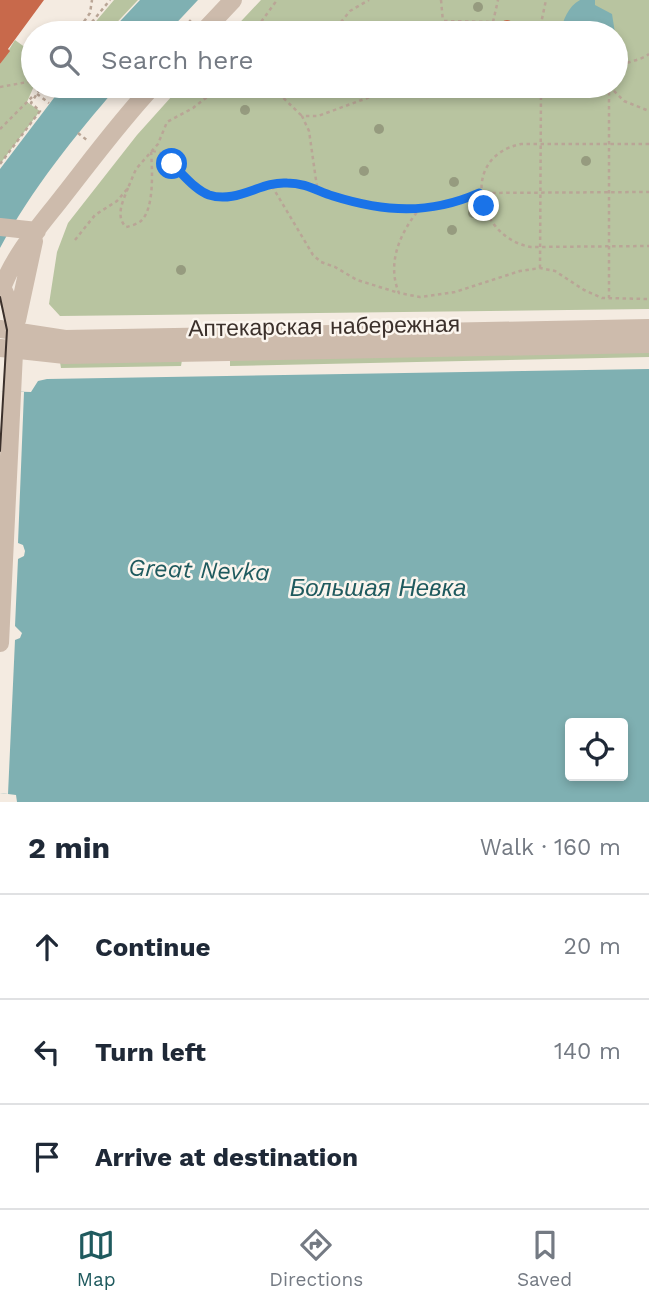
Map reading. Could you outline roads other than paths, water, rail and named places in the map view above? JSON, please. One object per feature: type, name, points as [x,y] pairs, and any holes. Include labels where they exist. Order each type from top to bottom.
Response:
[{"type":"street","points":[[213,21],[233,0]]},
{"type":"street","points":[[0,643],[11,391],[7,340],[11,307],[1,287],[17,258],[37,231],[143,98]]},
{"type":"street","points":[[5,228],[37,231]]},
{"type":"street","points":[[7,340],[37,231]]},
{"type":"street","name":"Аптекарская набережная","points":[[7,340],[649,328]]},
{"type":"street","name":"Аптекарская набережная","points":[[7,340],[65,355],[649,344]]},
{"type":"water","points":[[140,0],[198,0],[178,21],[120,21]]},
{"type":"water","points":[[580,0],[595,0],[595,5],[612,14],[613,21],[563,21]]},
{"type":"water","points":[[54,98],[108,98],[54,164],[0,248],[0,169]]},
{"type":"water","name":"Большая Невка","points":[[649,369],[649,802],[17,802],[16,795],[0,793],[0,391],[31,392],[38,381]]},
{"type":"tram line","points":[[0,297],[7,330],[0,451]]},
{"type":"water label","name":"Great Nevka","points":[[199,570]]}]
